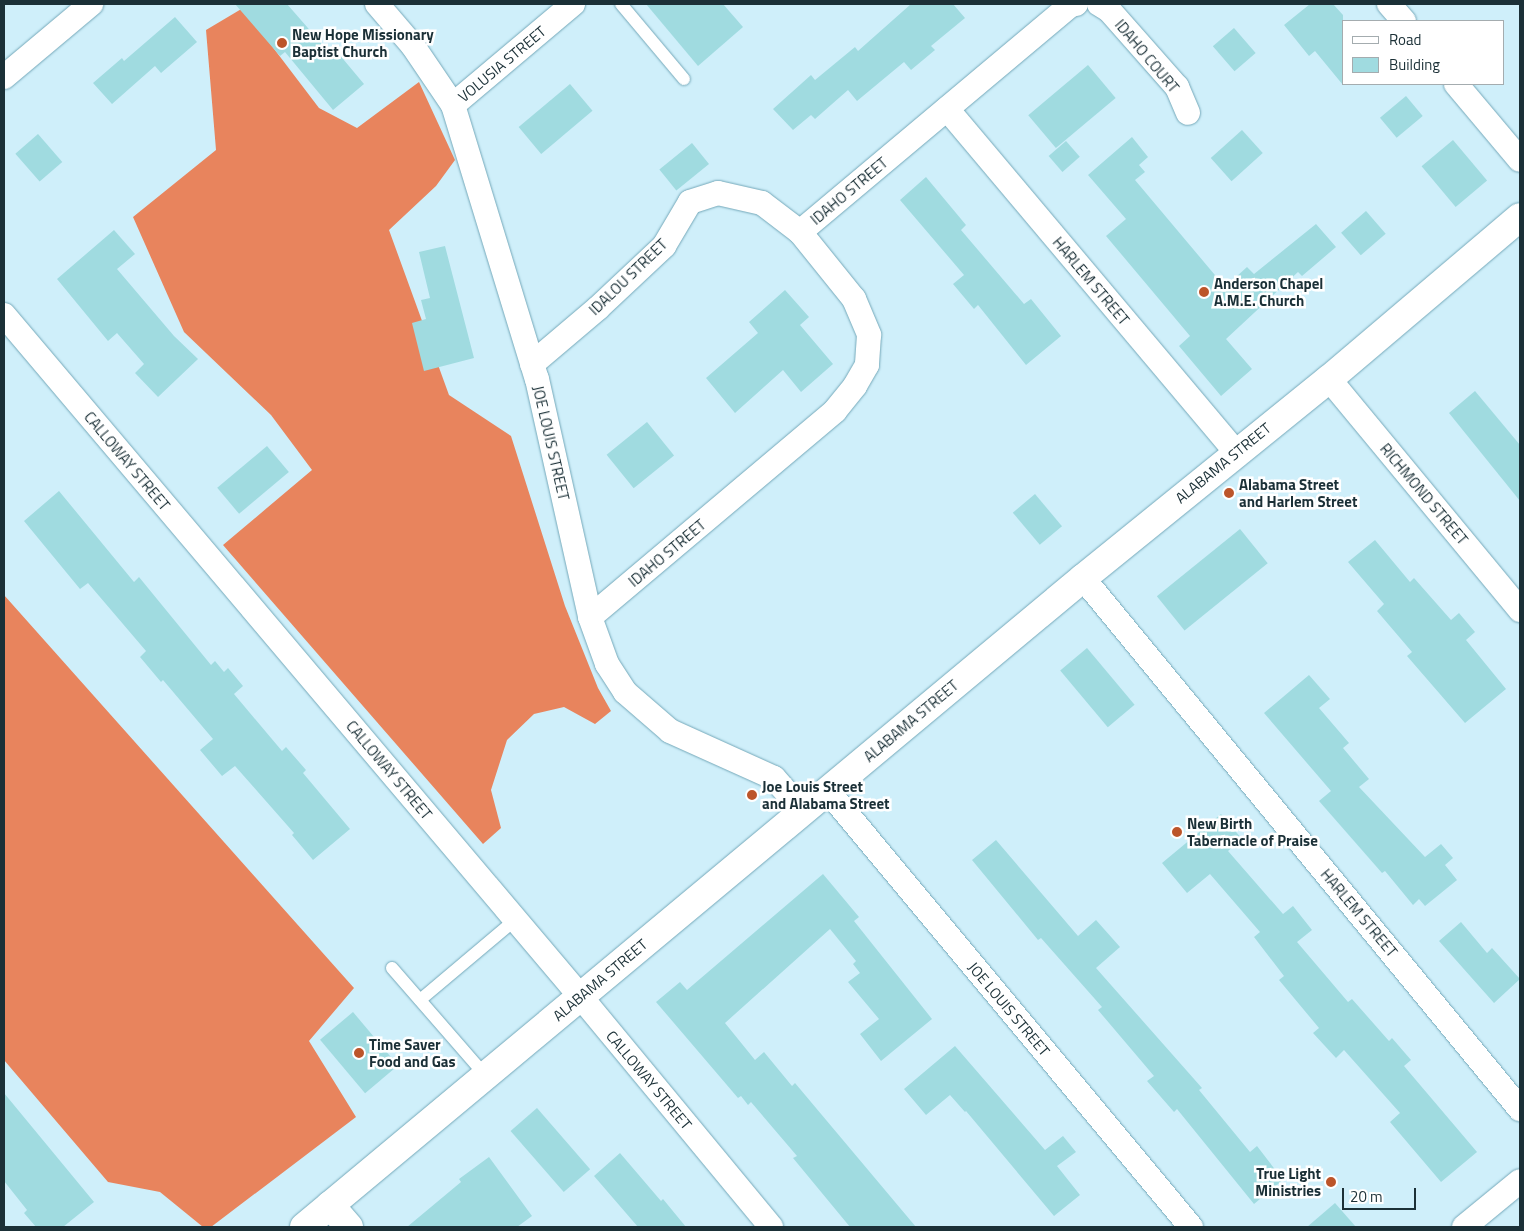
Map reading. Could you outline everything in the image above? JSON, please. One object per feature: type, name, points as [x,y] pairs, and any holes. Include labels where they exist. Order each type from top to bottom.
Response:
[{"type":"street","points":[[4,77],[92,4]]},
{"type":"street","name":"JOE LOUIS STREET","points":[[377,4],[413,46],[453,105],[532,364],[590,617],[607,664],[625,692],[645,712],[670,732],[774,778],[803,811]]},
{"type":"street","name":"VOLUSIA STREET","points":[[453,105],[573,4]]},
{"type":"street","name":"IDAHO STREET","points":[[590,617],[835,411],[855,386],[867,365],[869,335],[854,299],[840,278],[800,232],[1071,5],[1076,4]]},
{"type":"street","points":[[1389,4],[1403,20]]},
{"type":"street","name":"IDAHO COURT","points":[[1102,5],[1109,10],[1177,87],[1188,114]]},
{"type":"street","points":[[1457,85],[1520,160]]},
{"type":"street","name":"HARLEM STREET","points":[[947,109],[1236,452]]},
{"type":"street","name":"IDALOU STREET","points":[[532,364],[598,308],[664,246],[690,202],[718,194],[762,203],[800,232]]},
{"type":"street","name":"ALABAMA STREET","points":[[304,1227],[1082,578],[1236,452],[1329,379],[1520,217]]},
{"type":"street","name":"CALLOWAY STREET","points":[[4,315],[580,996],[771,1227]]},
{"type":"street","name":"RICHMOND STREET","points":[[1329,379],[1520,610]]},
{"type":"street","name":"HARLEM STREET","points":[[1082,578],[1520,1109]]},
{"type":"street","name":"JOE LOUIS STREET","points":[[827,790],[1191,1227]]},
{"type":"street","points":[[1464,1227],[1520,1181]]},
{"type":"street","points":[[330,1205],[349,1227]]},
{"type":"lane","points":[[621,4],[684,79]]},
{"type":"lane","points":[[420,1000],[515,920]]},
{"type":"lane","points":[[392,968],[486,1076]]},
{"type":"shaded area","points":[[243,8],[319,108],[357,128],[419,82],[455,160],[436,186],[389,230],[449,395],[511,436],[565,606],[598,688],[611,711],[595,724],[564,707],[534,714],[507,740],[491,790],[501,828],[483,844],[223,545],[312,470],[271,415],[184,332],[133,217],[216,150],[206,30]]},
{"type":"shaded area","points":[[4,595],[354,988],[309,1041],[356,1117],[211,1227],[203,1227],[160,1192],[108,1182],[4,1060]]},
{"type":"building","points":[[235,4],[287,4],[328,51],[333,47],[364,84],[333,110],[285,52],[280,56]]},
{"type":"building","points":[[646,4],[723,4],[743,27],[698,66]]},
{"type":"building","points":[[911,4],[953,4],[965,18],[931,46],[935,50],[911,70],[904,62],[857,101],[848,90],[815,119],[811,115],[793,130],[773,109],[811,75],[815,80],[855,47],[858,51]]},
{"type":"building","points":[[1310,4],[1333,4],[1343,15],[1342,84],[1315,51],[1309,56],[1284,25]]},
{"type":"building","points":[[175,17],[197,42],[161,73],[155,66],[112,104],[93,83],[122,58],[124,61]]},
{"type":"building","points":[[1234,28],[1256,53],[1235,71],[1213,46]]},
{"type":"building","points":[[1088,65],[1116,98],[1056,148],[1028,115]]},
{"type":"building","points":[[570,84],[592,111],[541,154],[519,127]]},
{"type":"building","points":[[1406,96],[1423,116],[1397,138],[1380,118]]},
{"type":"building","points":[[1242,130],[1263,153],[1232,181],[1211,158]]},
{"type":"building","points":[[38,134],[62,162],[40,182],[15,154]]},
{"type":"building","points":[[1132,137],[1148,157],[1139,165],[1145,172],[1135,180],[1225,287],[1247,267],[1254,274],[1316,224],[1336,247],[1302,276],[1298,272],[1226,339],[1252,369],[1221,396],[1179,346],[1190,336],[1106,236],[1126,219],[1088,175]]},
{"type":"building","points":[[1453,140],[1487,181],[1456,207],[1422,166]]},
{"type":"building","points":[[1066,141],[1080,157],[1062,172],[1049,156]]},
{"type":"building","points":[[692,143],[709,164],[676,190],[659,169]]},
{"type":"building","points":[[926,177],[966,225],[961,230],[1024,304],[1031,299],[1061,336],[1026,365],[978,305],[974,309],[953,284],[964,275],[900,200]]},
{"type":"building","points":[[1366,211],[1386,234],[1361,255],[1341,233]]},
{"type":"building","points":[[114,230],[135,254],[117,269],[174,336],[198,359],[158,397],[135,373],[144,364],[117,333],[108,341],[57,279]]},
{"type":"building","points":[[445,246],[474,358],[424,371],[412,323],[426,319],[421,300],[430,298],[419,252]]},
{"type":"building","points":[[785,290],[809,317],[800,325],[833,364],[801,392],[783,370],[735,413],[706,378],[758,333],[749,322]]},
{"type":"building","points":[[1475,391],[1520,445],[1520,501],[1449,413]]},
{"type":"building","points":[[647,422],[674,455],[634,488],[607,455]]},
{"type":"building","points":[[267,446],[289,472],[239,514],[217,488]]},
{"type":"building","points":[[59,491],[134,582],[139,577],[211,665],[215,661],[224,672],[228,668],[243,686],[234,694],[282,751],[286,747],[306,770],[303,773],[350,829],[313,860],[292,835],[294,833],[235,766],[222,776],[200,750],[213,739],[163,680],[161,682],[140,657],[146,651],[88,583],[80,589],[24,521]]},
{"type":"building","points":[[1035,494],[1062,526],[1040,545],[1013,513]]},
{"type":"building","points":[[1240,529],[1268,563],[1185,631],[1157,596]]},
{"type":"building","points":[[1375,540],[1410,582],[1414,578],[1451,620],[1459,613],[1475,632],[1466,640],[1506,689],[1465,723],[1407,656],[1412,652],[1377,611],[1384,604],[1348,562]]},
{"type":"building","points":[[1087,648],[1135,705],[1108,727],[1060,670]]},
{"type":"building","points":[[1309,675],[1330,699],[1319,708],[1349,743],[1343,748],[1369,779],[1359,787],[1425,857],[1441,844],[1453,858],[1445,865],[1457,880],[1425,906],[1419,899],[1413,905],[1385,871],[1382,873],[1319,801],[1331,791],[1264,713]]},
{"type":"building","points":[[1221,814],[1242,839],[1228,851],[1283,914],[1293,906],[1312,930],[1297,942],[1348,1002],[1352,999],[1389,1041],[1392,1038],[1411,1060],[1404,1066],[1477,1152],[1441,1182],[1390,1122],[1400,1113],[1344,1050],[1336,1058],[1313,1033],[1319,1028],[1279,980],[1284,976],[1254,937],[1260,932],[1210,874],[1187,893],[1162,863]]},
{"type":"building","points":[[996,840],[1078,936],[1096,920],[1120,947],[1096,968],[1202,1088],[1199,1090],[1250,1152],[1257,1146],[1283,1180],[1254,1204],[1177,1109],[1174,1112],[1147,1081],[1154,1076],[1098,1010],[1102,1007],[1041,938],[1038,940],[972,860]]},
{"type":"building","points":[[823,874],[859,917],[854,921],[932,1019],[881,1061],[860,1034],[879,1019],[848,982],[860,973],[853,964],[856,961],[830,929],[725,1023],[755,1060],[764,1052],[792,1086],[795,1083],[916,1227],[850,1227],[793,1158],[797,1156],[751,1102],[748,1105],[741,1096],[738,1098],[656,1002],[680,982],[687,990]]},
{"type":"building","points":[[1461,922],[1487,953],[1492,948],[1520,979],[1494,1003],[1439,941]]},
{"type":"building","name":"Time Saver Food and Gas","points":[[353,1012],[398,1066],[365,1093],[320,1040]]},
{"type":"building","points":[[955,1046],[1045,1150],[1063,1136],[1076,1152],[1057,1166],[1080,1195],[1054,1216],[966,1111],[950,1095],[926,1115],[904,1089]]},
{"type":"building","points":[[4,1093],[94,1202],[63,1227],[36,1227],[24,1213],[27,1210],[4,1181]]},
{"type":"building","points":[[537,1108],[590,1169],[564,1192],[511,1131]]},
{"type":"building","points":[[620,1153],[686,1227],[638,1227],[594,1176]]},
{"type":"building","points":[[489,1157],[532,1216],[517,1227],[407,1227],[461,1182],[459,1179]]},
{"type":"building","points":[[1335,1203],[1356,1227],[1307,1227]]},
{"type":"place","name":"New Hope Missionary Baptist Church","points":[[282,43]]},
{"type":"place","name":"Anderson Chapel A.M.E. Church","points":[[1204,292]]},
{"type":"place","name":"Alabama Street and Harlem Street","points":[[1229,493]]},
{"type":"place","name":"Joe Louis Street and Alabama Street","points":[[752,795]]},
{"type":"place","name":"New Birth Tabernacle of Praise","points":[[1177,832]]},
{"type":"place","name":"Time Saver Food and Gas","points":[[359,1053]]},
{"type":"place","name":"True Light Ministries","points":[[1331,1182]]}]
